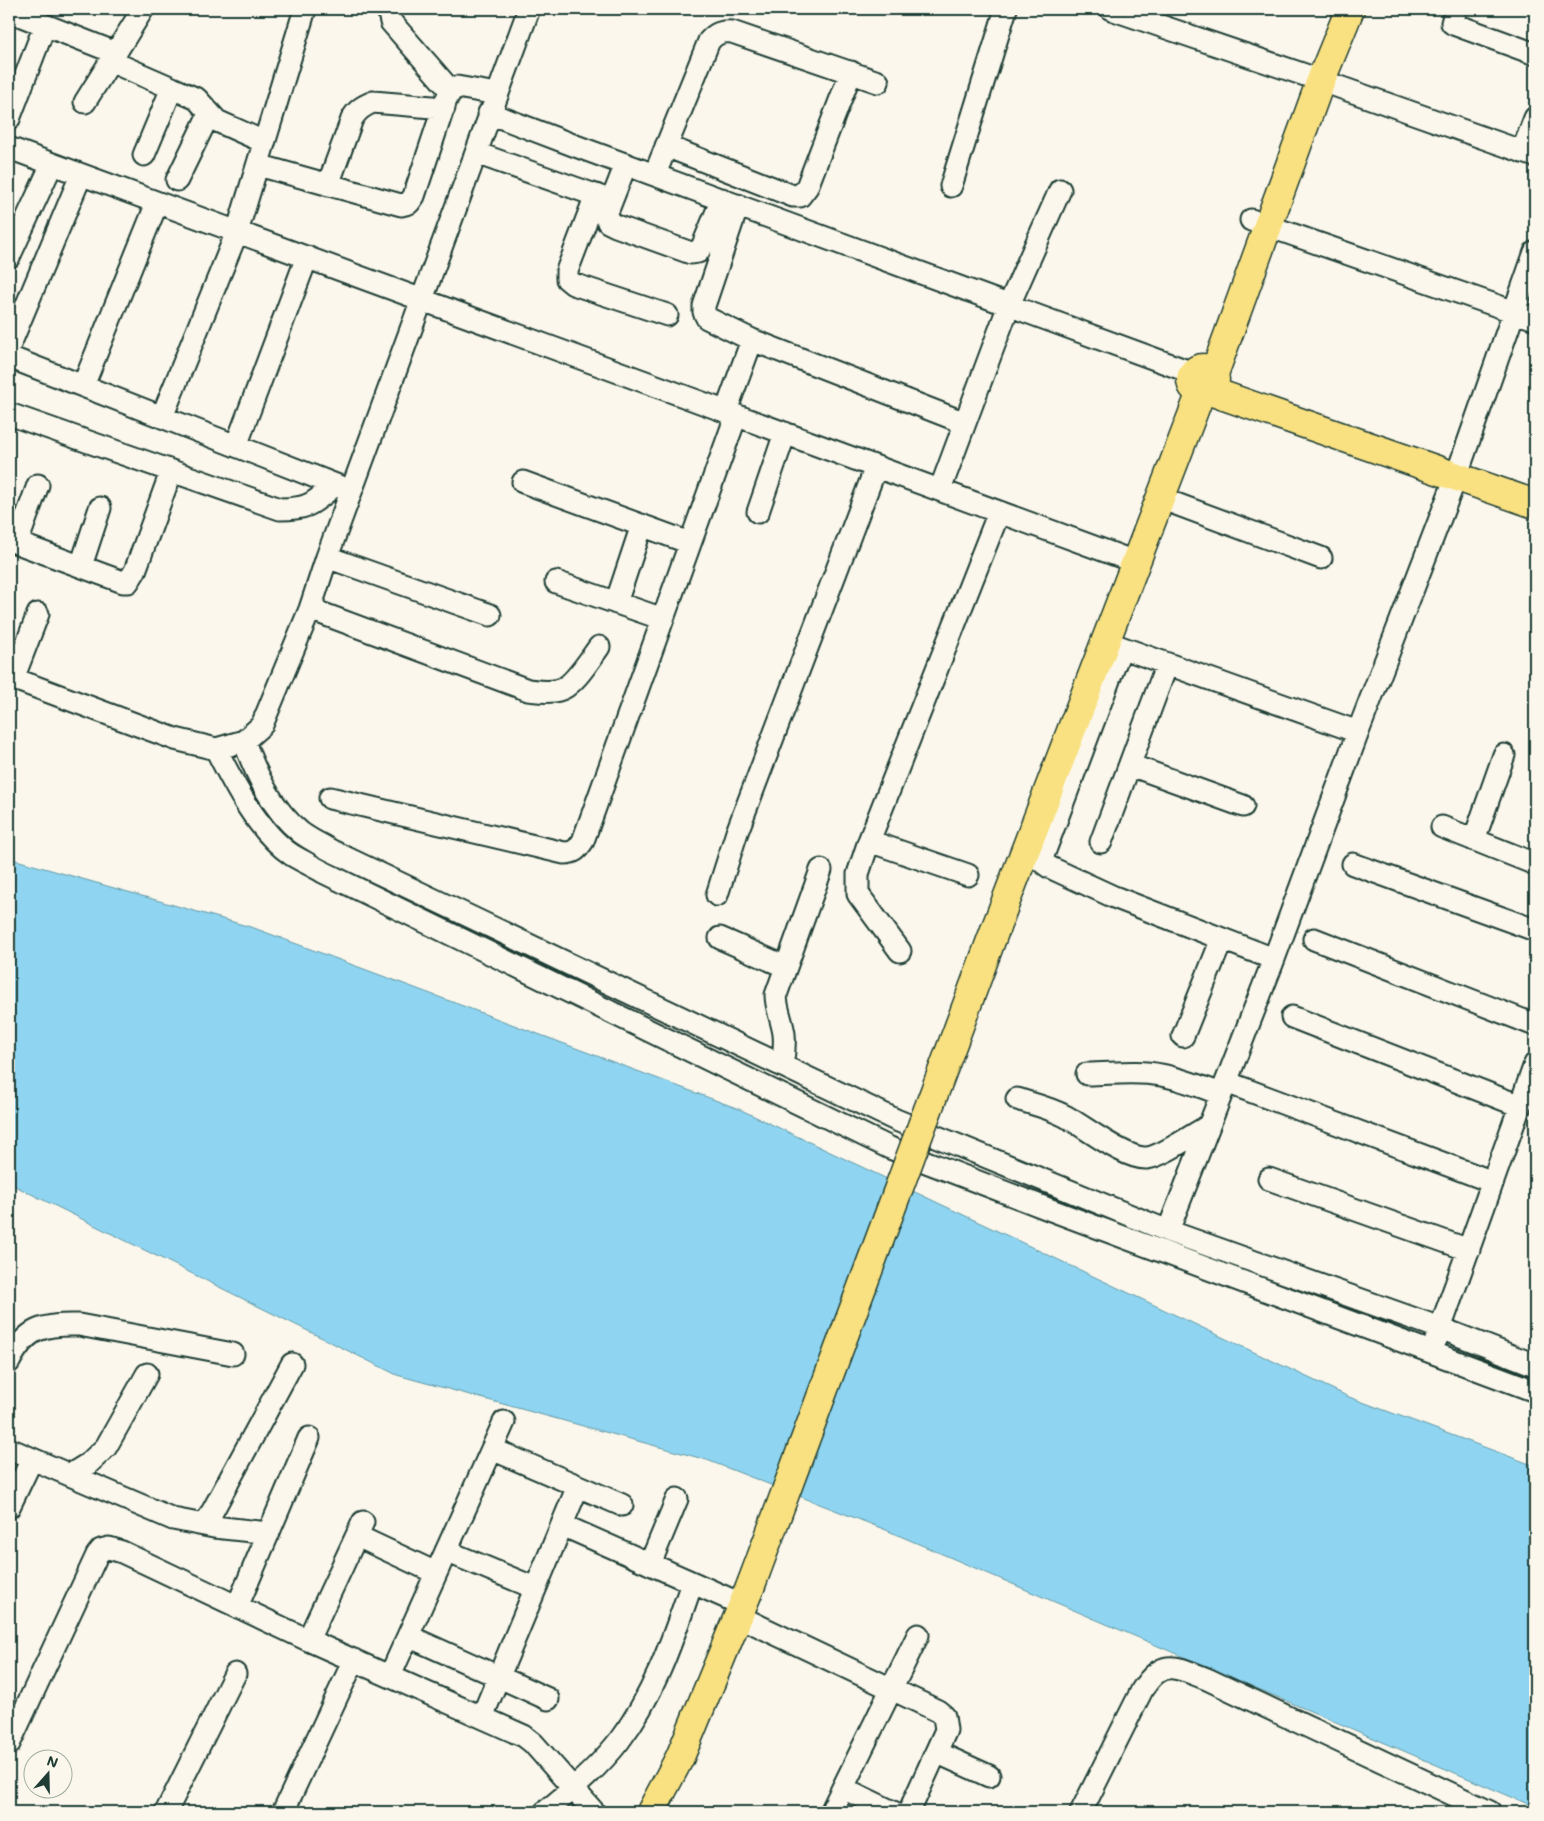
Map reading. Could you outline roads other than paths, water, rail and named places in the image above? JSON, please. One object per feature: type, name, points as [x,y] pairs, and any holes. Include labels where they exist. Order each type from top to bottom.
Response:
[{"type":"main road","points":[[1315,78],[1332,9]]},
{"type":"main road","points":[[651,1812],[680,1757],[744,1602],[996,927],[1114,645],[1135,562],[1206,379],[1219,311],[1260,222],[1315,78],[1350,9]]},
{"type":"main road","points":[[1206,379],[1459,468],[1535,504]]},
{"type":"main road","points":[[1459,468],[1535,485]]},
{"type":"street","points":[[85,102],[143,9]]},
{"type":"street","points":[[162,417],[237,232],[305,9]]},
{"type":"street","points":[[388,9],[391,22],[447,99]]},
{"type":"street","points":[[38,614],[11,678],[175,739],[216,749],[244,741],[262,725],[310,609],[327,557],[343,488],[422,299],[489,113],[529,9]]},
{"type":"street","points":[[951,186],[1006,9]]},
{"type":"street","points":[[1456,9],[1452,23],[1535,54]]},
{"type":"street","points":[[1117,10],[1529,154],[1535,118]]},
{"type":"street","points":[[9,11],[45,25],[198,99],[217,121],[264,142]]},
{"type":"street","points":[[9,119],[45,25]]},
{"type":"street","points":[[654,174],[709,41],[715,34],[723,31],[732,32],[878,82]]},
{"type":"street","points":[[666,146],[793,196],[800,196],[808,187],[851,72]]},
{"type":"street","points":[[258,165],[401,205],[409,202],[414,196],[447,99],[457,87],[497,94]]},
{"type":"street","points":[[144,155],[172,88]]},
{"type":"street","points":[[328,185],[352,119],[357,111],[373,102],[447,99]]},
{"type":"street","points":[[489,113],[1206,379]]},
{"type":"street","points":[[177,180],[209,114]]},
{"type":"street","points":[[9,148],[1135,562]]},
{"type":"street","points":[[476,152],[604,198]]},
{"type":"street","points":[[9,256],[52,164]]},
{"type":"street","points":[[626,164],[604,198],[567,272],[567,279],[573,284],[666,315]]},
{"type":"street","points":[[9,346],[81,175]]},
{"type":"street","points":[[940,490],[1009,305],[1060,190]]},
{"type":"street","points":[[604,198],[608,222],[691,253],[698,252],[730,202]]},
{"type":"street","points":[[730,202],[704,312],[707,318],[752,340],[965,423]]},
{"type":"street","points":[[83,386],[157,203]]},
{"type":"street","points":[[1260,222],[1535,320]]},
{"type":"street","points":[[1168,1231],[1274,959],[1459,468],[1535,252]]},
{"type":"street","points":[[236,446],[307,257]]},
{"type":"street","points":[[330,798],[564,853],[573,853],[578,849],[583,841],[690,543],[752,340]]},
{"type":"street","points":[[9,357],[343,488]]},
{"type":"street","points":[[9,414],[280,509],[310,506],[343,488]]},
{"type":"street","points":[[758,512],[785,433]]},
{"type":"street","points":[[717,895],[737,832],[876,467]]},
{"type":"street","points":[[38,485],[13,542],[123,582],[128,582],[132,578],[170,472]]},
{"type":"street","points":[[523,482],[690,543]]},
{"type":"street","points":[[1160,498],[1321,558]]},
{"type":"street","points":[[81,566],[100,508]]},
{"type":"street","points":[[900,951],[858,894],[858,874],[869,841],[999,512]]},
{"type":"street","points":[[616,603],[642,525]]},
{"type":"street","points":[[327,557],[490,615]]},
{"type":"street","points":[[556,582],[663,619]]},
{"type":"street","points":[[310,609],[528,690],[548,692],[561,690],[570,684],[599,648]]},
{"type":"street","points":[[1274,959],[1114,898],[1049,867],[1041,861],[1114,645],[1358,732]]},
{"type":"street","points":[[1101,842],[1167,664]]},
{"type":"street","points":[[244,741],[254,768],[268,794],[284,817],[301,833],[330,850],[896,1120],[1168,1231],[1440,1328],[1535,1365]]},
{"type":"street","points":[[216,749],[232,782],[270,835],[291,854],[332,876],[890,1148],[1535,1392]]},
{"type":"street","points":[[1474,840],[1504,755]]},
{"type":"street","points":[[1130,765],[1243,806]]},
{"type":"street","points":[[1442,828],[1535,864]]},
{"type":"street","points":[[869,841],[968,875]]},
{"type":"street","points":[[1353,864],[1535,930]]},
{"type":"street","points":[[782,1066],[784,1033],[776,1007],[776,995],[821,870]]},
{"type":"street","points":[[720,938],[786,967]]},
{"type":"street","points":[[1183,1036],[1222,939]]},
{"type":"street","points":[[1314,939],[1535,1026]]},
{"type":"street","points":[[1292,1017],[1520,1106]]},
{"type":"street","points":[[1431,1352],[1535,1064]]},
{"type":"street","points":[[1087,1074],[1144,1073],[1224,1088],[1493,1182]]},
{"type":"street","points":[[1017,1099],[1062,1114],[1115,1147],[1146,1158],[1157,1155],[1208,1126]]},
{"type":"street","points":[[1269,1179],[1469,1250]]},
{"type":"street","points":[[11,1353],[26,1337],[53,1324],[79,1325],[234,1354]]},
{"type":"street","points":[[205,1525],[292,1364]]},
{"type":"street","points":[[70,1475],[88,1464],[106,1447],[147,1374]]},
{"type":"street","points":[[390,1676],[504,1422]]},
{"type":"street","points":[[237,1607],[309,1438]]},
{"type":"street","points":[[9,1448],[172,1519],[269,1533]]},
{"type":"street","points":[[492,1450],[622,1505]]},
{"type":"street","points":[[9,1507],[32,1458]]},
{"type":"street","points":[[482,1717],[578,1486]]},
{"type":"street","points":[[650,1564],[677,1499]]},
{"type":"street","points":[[562,1524],[692,1583],[744,1602],[892,1689],[938,1711],[944,1716],[946,1730],[909,1812]]},
{"type":"street","points":[[308,1640],[360,1529],[436,1574]]},
{"type":"street","points":[[9,1744],[101,1550],[109,1548],[122,1552],[308,1640],[524,1736],[533,1743],[594,1812]]},
{"type":"street","points":[[446,1551],[535,1588]]},
{"type":"street","points":[[545,1812],[574,1789],[619,1741],[650,1691],[671,1645],[692,1583]]},
{"type":"street","points":[[831,1812],[918,1635]]},
{"type":"street","points":[[408,1636],[548,1698]]},
{"type":"street","points":[[283,1812],[354,1660]]},
{"type":"street","points":[[1082,1812],[1142,1690],[1150,1677],[1169,1667],[1180,1668],[1207,1679],[1490,1812]]},
{"type":"street","points":[[166,1812],[235,1674]]},
{"type":"street","points":[[936,1752],[989,1776]]},
{"type":"street","points":[[843,1788],[893,1812]]},
{"type":"water","points":[[9,858],[254,928],[739,1109],[1349,1397],[1535,1466],[1535,1807],[886,1530],[707,1460],[397,1375],[9,1183]]}]
